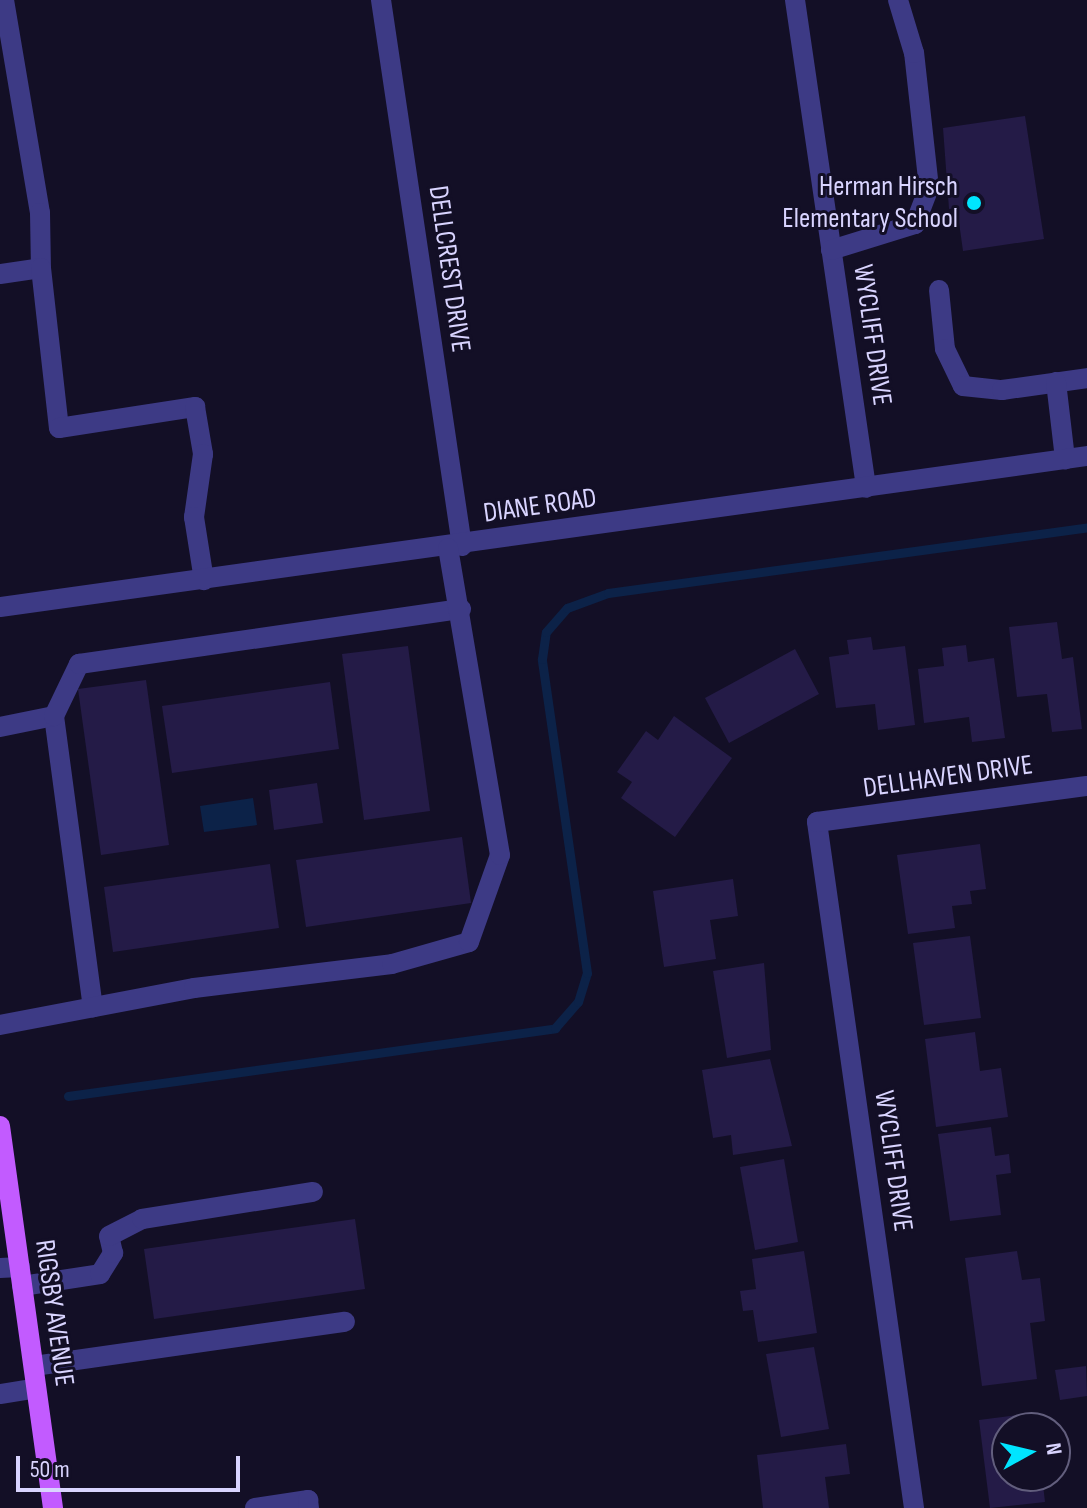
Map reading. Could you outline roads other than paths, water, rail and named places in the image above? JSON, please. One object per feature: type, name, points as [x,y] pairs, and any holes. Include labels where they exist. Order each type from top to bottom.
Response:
[{"type":"main road","name":"RIGSBY AVENUE","points":[[0,1126],[14,1274],[34,1366],[53,1508]]},
{"type":"street","points":[[4,0],[40,213],[41,268],[59,428],[195,407],[203,454],[194,517],[204,580]]},
{"type":"street","name":"DELLCREST DRIVE","points":[[93,1007],[392,964],[469,942],[500,855],[461,609],[381,0]]},
{"type":"street","name":"WYCLIFF DRIVE","points":[[795,0],[866,488]]},
{"type":"street","points":[[831,250],[915,224],[929,188],[914,53],[898,0]]},
{"type":"street","points":[[0,274],[41,268]]},
{"type":"street","points":[[939,290],[945,349],[963,386],[1087,378]]},
{"type":"street","points":[[1056,382],[1065,459]]},
{"type":"street","name":"DIANE ROAD","points":[[0,607],[455,547],[1087,456]]},
{"type":"street","points":[[0,1025],[93,1007],[54,716],[79,664],[461,609]]},
{"type":"street","points":[[0,727],[54,716]]},
{"type":"street","name":"DELLHAVEN DRIVE","points":[[817,822],[1087,786]]},
{"type":"street","name":"WYCLIFF DRIVE","points":[[817,822],[914,1508]]},
{"type":"street","points":[[14,1274],[100,1274],[113,1253],[109,1236],[142,1219],[313,1192]]},
{"type":"street","points":[[34,1366],[345,1322]]},
{"type":"street","points":[[0,1394],[36,1388]]},
{"type":"street","points":[[255,1508],[308,1500],[309,1508]]},
{"type":"water","points":[[253,798],[257,825],[204,832],[200,806]]},
{"type":"waterway","points":[[68,1096],[555,1028],[578,1002],[587,973],[542,659],[546,632],[567,608],[608,593],[1087,527]]},
{"type":"place","name":"Herman Hirsch Elementary School","points":[[974,203]]}]
